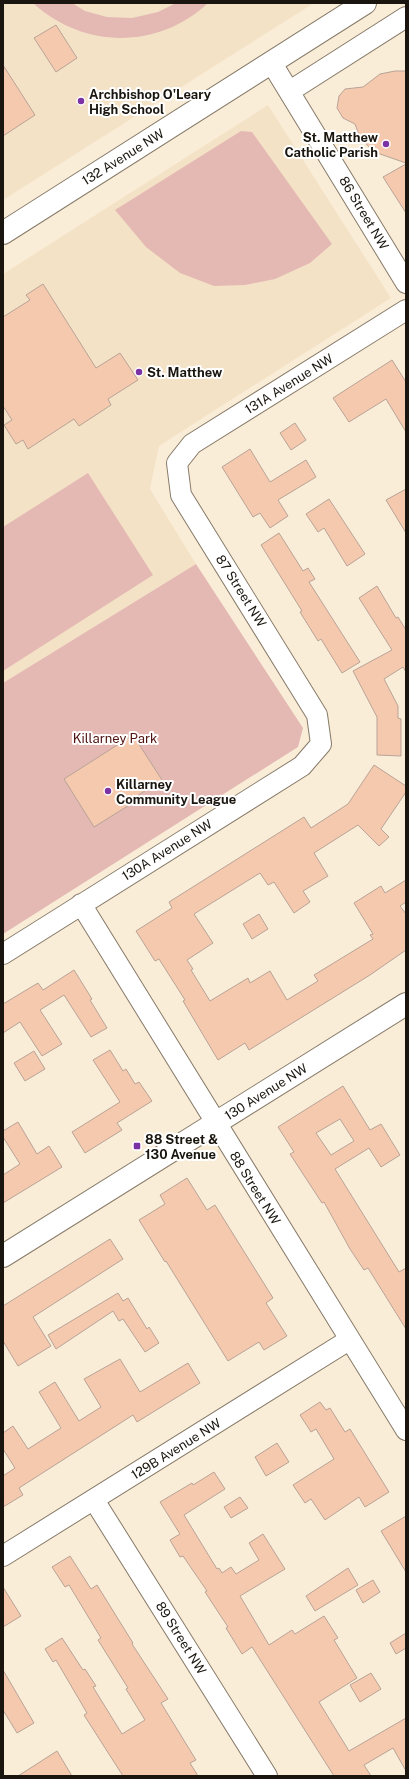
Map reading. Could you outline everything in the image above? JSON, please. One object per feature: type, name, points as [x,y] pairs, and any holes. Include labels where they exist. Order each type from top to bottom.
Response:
[{"type":"street","name":"132 Avenue NW","points":[[3,233],[365,3]]},
{"type":"street","points":[[290,91],[406,17]]},
{"type":"street","name":"86 Street NW","points":[[271,62],[406,283]]},
{"type":"street","name":"131A Avenue NW","points":[[177,464],[192,444],[406,310]]},
{"type":"street","name":"87 Street NW","points":[[177,464],[181,495],[317,715]]},
{"type":"street","name":"130A Avenue NW","points":[[3,954],[302,766],[322,744],[317,715]]},
{"type":"street","name":"88 Street NW","points":[[81,904],[215,1124],[406,1430]]},
{"type":"street","name":"130 Avenue NW","points":[[3,1256],[406,1004]]},
{"type":"street","name":"129B Avenue NW","points":[[3,1556],[349,1340]]},
{"type":"street","name":"89 Street NW","points":[[94,1500],[267,1776]]},
{"type":"shaded area","name":"Archbishop O'Leary High School","points":[[3,3],[314,3],[3,200]]},
{"type":"shaded area","name":"St. Matthew","points":[[268,105],[391,298],[159,446],[150,489],[196,564],[3,683],[3,274]]},
{"type":"green space","points":[[33,3],[72,3],[85,11],[107,17],[132,18],[158,12],[176,3],[208,3],[188,18],[167,29],[144,36],[120,38],[97,36],[74,29],[53,18]]},
{"type":"green space","points":[[241,131],[252,132],[332,244],[310,263],[275,279],[245,285],[214,286],[180,273],[146,247],[115,210]]},
{"type":"green space","points":[[88,473],[153,575],[3,671],[3,527]]},
{"type":"green space","name":"Killarney Park","points":[[196,564],[303,728],[298,747],[3,934],[3,683]]},
{"type":"building","points":[[56,25],[77,58],[56,72],[34,38]]},
{"type":"building","points":[[3,65],[35,115],[3,136]]},
{"type":"building","name":"St. Matthew Catholic Parish","points":[[395,71],[406,71],[406,163],[380,154],[368,146],[359,135],[355,124],[343,118],[337,108],[339,96],[345,89],[363,87],[380,74]]},
{"type":"building","points":[[406,164],[406,213],[383,177]]},
{"type":"building","points":[[43,284],[96,368],[120,353],[138,380],[108,399],[111,405],[79,426],[74,419],[28,449],[23,440],[16,444],[4,425],[12,420],[3,406],[3,317],[30,300],[26,295]]},
{"type":"building","points":[[392,360],[406,382],[406,432],[386,399],[349,422],[333,398]]},
{"type":"building","points":[[295,423],[306,440],[291,450],[280,433]]},
{"type":"building","points":[[250,449],[270,482],[306,460],[316,477],[278,500],[288,516],[270,528],[260,513],[253,517],[222,467]]},
{"type":"building","points":[[406,489],[406,533],[386,500]]},
{"type":"building","points":[[329,499],[365,554],[347,566],[324,528],[318,532],[306,514]]},
{"type":"building","points":[[279,533],[303,571],[308,568],[315,579],[309,582],[360,662],[342,673],[321,639],[318,641],[300,612],[302,611],[261,545]]},
{"type":"building","points":[[377,586],[396,618],[398,617],[406,630],[406,672],[403,667],[384,679],[398,706],[398,718],[401,719],[401,756],[377,755],[377,717],[353,671],[392,650],[359,598]]},
{"type":"building","name":"Killarney Community League","points":[[133,735],[162,780],[129,801],[131,804],[94,827],[64,779]]},
{"type":"building","points":[[374,765],[406,786],[406,792],[381,829],[389,837],[379,846],[358,825],[314,853],[328,876],[303,891],[310,902],[294,913],[274,882],[268,885],[260,873],[194,914],[213,943],[187,960],[193,969],[191,970],[210,1001],[248,978],[250,983],[270,971],[287,1000],[318,981],[314,975],[373,939],[370,935],[373,934],[354,903],[381,886],[385,893],[406,880],[406,902],[400,906],[406,914],[406,950],[370,975],[249,1050],[245,1043],[218,1060],[183,1001],[185,1000],[159,959],[155,961],[136,931],[172,908],[169,902],[304,817],[311,828],[348,804]]},
{"type":"building","points":[[259,914],[268,929],[252,939],[243,924]]},
{"type":"building","points":[[74,970],[92,999],[90,1000],[107,1028],[91,1037],[64,995],[40,1010],[62,1044],[42,1056],[20,1022],[3,1033],[3,1004],[38,983],[43,990]]},
{"type":"building","points":[[110,1050],[123,1071],[126,1069],[135,1084],[139,1082],[152,1101],[117,1123],[122,1130],[85,1153],[72,1132],[120,1102],[93,1060]]},
{"type":"building","points":[[34,1051],[45,1069],[25,1081],[14,1063]]},
{"type":"building","points":[[343,1086],[370,1130],[381,1124],[400,1155],[381,1167],[369,1148],[335,1169],[399,1272],[406,1268],[406,1329],[368,1268],[364,1270],[350,1249],[324,1202],[322,1203],[290,1154],[294,1152],[278,1127]],"holes":[[[340,1119],[354,1141],[331,1155],[316,1133]]]},
{"type":"building","points":[[18,1122],[37,1154],[49,1146],[62,1167],[3,1203],[3,1175],[20,1164],[3,1137],[3,1131]]},
{"type":"building","points":[[187,1178],[207,1210],[215,1205],[273,1298],[266,1303],[287,1336],[264,1350],[259,1342],[228,1361],[139,1220],[165,1204],[160,1195]]},
{"type":"building","points":[[110,1239],[123,1259],[33,1317],[51,1346],[18,1366],[3,1341],[3,1306]]},
{"type":"building","points":[[118,1293],[123,1301],[128,1298],[147,1329],[149,1327],[159,1343],[145,1352],[123,1319],[119,1321],[113,1311],[56,1349],[48,1335]]},
{"type":"building","points":[[120,1359],[140,1392],[188,1363],[200,1383],[137,1422],[133,1415],[19,1488],[23,1495],[3,1507],[3,1476],[15,1468],[3,1449],[3,1433],[13,1426],[28,1449],[61,1428],[39,1392],[55,1382],[79,1421],[101,1407],[84,1379]]},
{"type":"building","points":[[320,1402],[326,1410],[330,1408],[345,1432],[350,1429],[389,1492],[365,1507],[359,1497],[325,1520],[311,1499],[305,1503],[293,1485],[334,1459],[316,1429],[311,1432],[300,1415]]},
{"type":"building","points":[[277,1443],[289,1462],[266,1476],[255,1457]]},
{"type":"building","points":[[214,1472],[225,1489],[184,1515],[217,1569],[219,1568],[222,1573],[231,1567],[236,1574],[259,1560],[249,1543],[263,1534],[285,1569],[240,1596],[269,1645],[292,1630],[295,1634],[324,1616],[338,1638],[334,1640],[357,1678],[319,1702],[349,1751],[406,1718],[406,1771],[393,1748],[364,1765],[371,1776],[334,1776],[252,1647],[242,1654],[226,1628],[228,1627],[205,1592],[207,1591],[183,1556],[180,1557],[170,1540],[180,1534],[160,1502]]},
{"type":"building","points":[[240,1497],[248,1508],[231,1518],[224,1507]]},
{"type":"building","points":[[406,1516],[406,1572],[381,1531]]},
{"type":"building","points":[[70,1556],[91,1589],[97,1585],[133,1643],[132,1644],[168,1699],[161,1703],[196,1760],[190,1763],[198,1776],[123,1776],[84,1715],[87,1713],[56,1660],[53,1662],[45,1649],[62,1638],[83,1670],[85,1669],[96,1686],[93,1687],[122,1734],[145,1720],[126,1689],[128,1688],[98,1640],[101,1638],[69,1585],[65,1587],[52,1567]]},
{"type":"building","points":[[348,1568],[358,1585],[315,1611],[306,1596]]},
{"type":"building","points":[[373,1580],[380,1592],[363,1603],[356,1590]]},
{"type":"building","points":[[3,1587],[21,1616],[3,1627]]},
{"type":"building","points":[[406,1633],[406,1648],[396,1654],[390,1643]]},
{"type":"building","points":[[3,1670],[34,1723],[17,1733],[3,1710]]},
{"type":"building","points":[[371,1673],[381,1689],[360,1702],[350,1685]]},
{"type":"building","points":[[57,1751],[72,1776],[18,1776]]},
{"type":"place","name":"Archbishop O'Leary High School","points":[[81,101]]},
{"type":"place","name":"St. Matthew Catholic Parish","points":[[386,144]]},
{"type":"place","name":"St. Matthew","points":[[139,372]]},
{"type":"place","name":"Killarney Community League","points":[[108,791]]},
{"type":"place","name":"88 Street & 130 Avenue","points":[[137,1146]]}]
